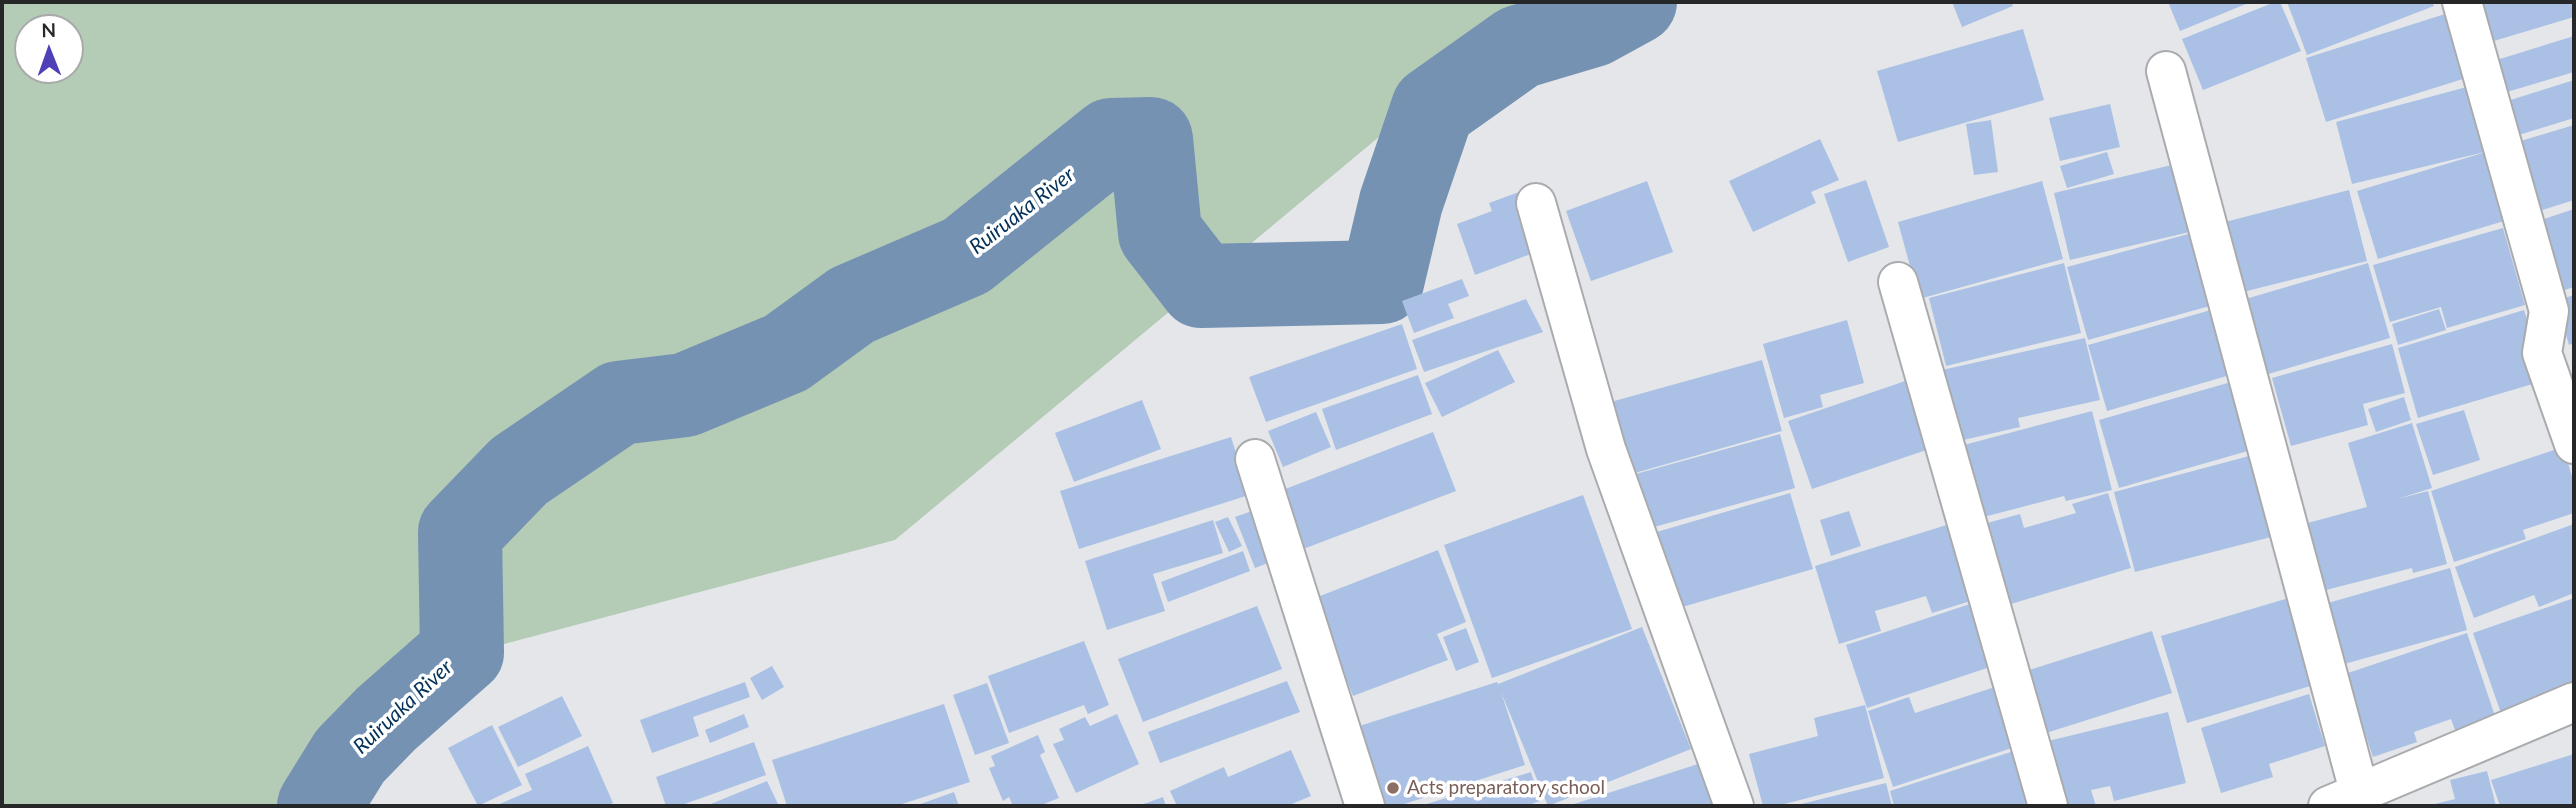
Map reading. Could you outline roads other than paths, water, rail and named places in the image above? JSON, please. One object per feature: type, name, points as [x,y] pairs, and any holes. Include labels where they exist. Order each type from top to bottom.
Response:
[{"type":"street","points":[[2462,2],[2549,311],[2542,353],[2574,444]]},
{"type":"street","points":[[2166,71],[2350,802],[2574,702]]},
{"type":"street","points":[[1536,204],[1606,449],[1734,806]]},
{"type":"street","points":[[1898,282],[2048,806]]},
{"type":"street","points":[[1255,459],[1365,806]]},
{"type":"waterway","name":"Ruiruaka River","points":[[319,806],[350,756],[386,719],[462,652],[460,532],[519,471],[619,403],[685,395],[786,353],[852,305],[966,256],[1111,140],[1151,139],[1160,233],[1201,286],[1382,282],[1401,202],[1433,108],[1519,47],[1593,25],[1635,2]]},
{"type":"place","name":"Acts preparatory school","points":[[1393,788]]}]
